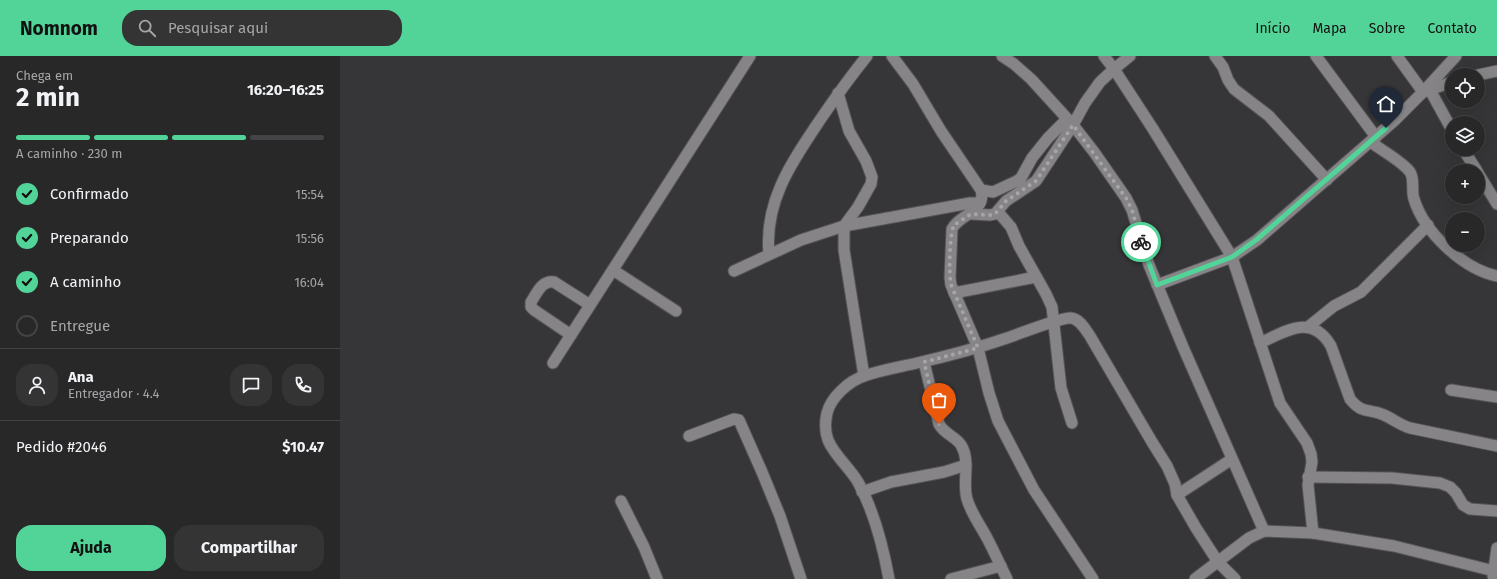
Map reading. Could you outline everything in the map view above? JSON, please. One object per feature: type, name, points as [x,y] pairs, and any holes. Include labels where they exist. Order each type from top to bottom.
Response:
[{"type":"street","points":[[553,363],[750,56]]},
{"type":"street","points":[[769,254],[768,225],[776,194],[799,152],[838,93],[867,56]]},
{"type":"street","points":[[892,56],[913,84],[941,131],[981,190],[982,195],[980,203],[971,214],[958,222],[952,229],[950,278],[954,294],[978,348],[989,393],[998,421],[1034,490],[1093,579]]},
{"type":"street","points":[[1002,56],[1031,79],[1070,122],[1126,198],[1132,210],[1142,247],[1157,285],[1264,531]]},
{"type":"street","points":[[1104,56],[1114,69],[1232,257],[1280,402],[1307,443],[1311,454],[1312,462],[1308,477],[1313,533]]},
{"type":"street","points":[[971,214],[990,215],[998,212],[1006,201],[1036,181],[1070,122],[1100,82],[1130,56]]},
{"type":"street","points":[[1215,56],[1223,67],[1228,80],[1234,89],[1269,116],[1327,180]]},
{"type":"street","points":[[1316,56],[1374,140],[1411,173],[1414,199],[1428,224],[1442,242],[1459,257],[1482,271],[1497,276]]},
{"type":"street","points":[[1397,56],[1427,91],[1445,119]]},
{"type":"street","points":[[1157,285],[1232,257],[1256,240],[1374,140],[1427,91],[1456,56]]},
{"type":"street","points":[[1485,74],[1497,71]]},
{"type":"street","points":[[1427,91],[1445,85]]},
{"type":"street","points":[[838,93],[849,131],[866,161],[872,177],[871,184],[858,207],[844,226],[844,250],[864,376]]},
{"type":"street","points":[[981,190],[994,192],[1021,178],[1032,158],[1048,138],[1070,122]]},
{"type":"street","points":[[1485,185],[1497,204]]},
{"type":"street","points":[[734,271],[809,237],[844,226],[963,204],[980,203]]},
{"type":"street","points":[[998,212],[1011,227],[1019,246],[1052,307],[1061,388],[1072,423]]},
{"type":"street","points":[[1308,327],[1334,306],[1361,292],[1428,224]]},
{"type":"street","points":[[613,270],[676,311]]},
{"type":"street","points":[[954,294],[1036,277]]},
{"type":"street","points":[[571,335],[534,310],[531,307],[531,302],[544,283],[548,281],[554,282],[590,305]]},
{"type":"street","points":[[890,579],[882,546],[869,506],[850,470],[827,438],[825,424],[831,403],[847,386],[864,376],[978,348],[1070,318],[1082,324],[1090,336],[1167,466],[1175,484],[1177,495],[1196,528],[1218,562],[1235,579]]},
{"type":"street","points":[[1260,343],[1289,329],[1299,326],[1308,327],[1317,331],[1327,339],[1331,346],[1344,386],[1355,406],[1368,412],[1381,414],[1403,426],[1410,428],[1497,446]]},
{"type":"street","points":[[924,362],[939,424],[942,430],[960,444],[966,465],[966,493],[969,506],[1007,579]]},
{"type":"street","points":[[1451,390],[1497,397]]},
{"type":"street","points":[[688,436],[734,419],[739,420],[780,516],[801,579]]},
{"type":"street","points":[[1177,495],[1232,459]]},
{"type":"street","points":[[862,492],[891,482],[944,472],[966,465]]},
{"type":"street","points":[[1308,477],[1392,478],[1440,483],[1450,487],[1456,493],[1462,505],[1470,509],[1497,511]]},
{"type":"street","points":[[621,501],[644,546],[657,579]]},
{"type":"street","points":[[1195,579],[1249,538],[1264,531],[1313,533],[1394,546],[1495,574],[1497,548]]},
{"type":"street","points":[[951,579],[1001,566]]},
{"type":"way so far","points":[[939,424],[924,362],[978,348],[951,285],[952,229],[954,225],[971,214],[995,214],[1006,201],[1036,181],[1073,125],[1113,178],[1126,198],[1132,210],[1141,242]]},
{"type":"route","points":[[1141,242],[1157,285],[1232,257],[1256,240],[1386,128]]}]
